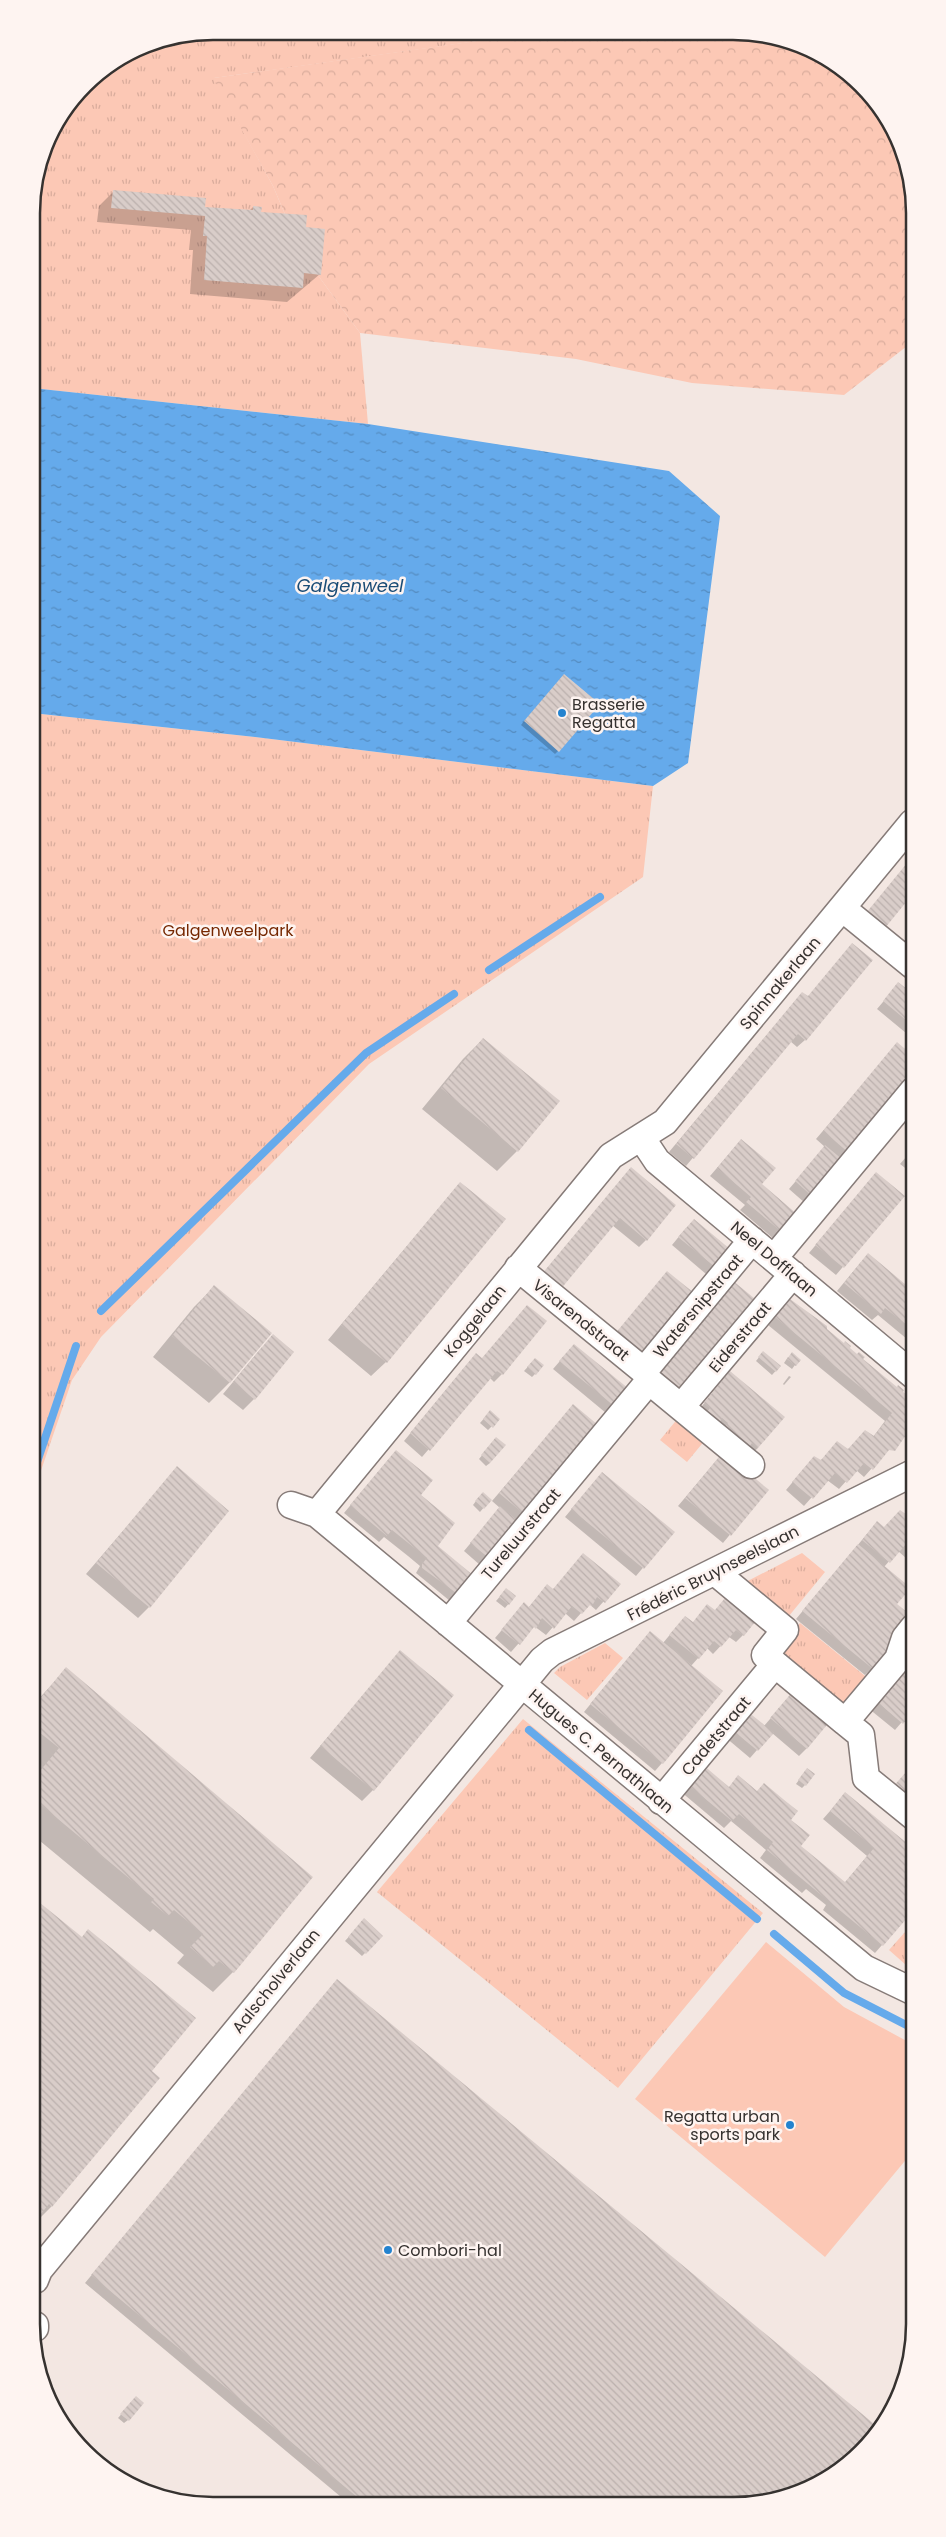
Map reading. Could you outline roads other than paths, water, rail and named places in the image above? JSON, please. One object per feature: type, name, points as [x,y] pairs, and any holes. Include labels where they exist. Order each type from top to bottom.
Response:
[{"type":"street","name":"Spinnakerlaan","points":[[641,1137],[665,1122],[906,829]]},
{"type":"street","points":[[842,908],[906,960]]},
{"type":"street","name":"Eiderstraat","points":[[684,1404],[765,1307],[783,1266],[793,1234],[906,1098]]},
{"type":"street","name":"Neel Dofflaan","points":[[641,1137],[657,1162],[906,1369]]},
{"type":"street","name":"Koggelaan","points":[[317,1514],[527,1276],[611,1156],[641,1137]]},
{"type":"street","name":"Watersnipstraat","points":[[595,1446],[646,1376],[752,1240]]},
{"type":"street","name":"Visarendstraat","points":[[527,1276],[557,1298],[646,1376],[684,1404],[716,1437],[751,1466]]},
{"type":"street","name":"Tureluurstraat","points":[[448,1623],[595,1446]]},
{"type":"street","name":"Frédéric Bruynseelslaan","points":[[522,1685],[542,1660],[552,1652],[906,1476]]},
{"type":"street","name":"Hugues C. Pernathlaan","points":[[291,1505],[317,1514],[864,1968],[906,1988]]},
{"type":"street","points":[[715,1572],[785,1630],[765,1656],[773,1667],[861,1735],[866,1778],[906,1811]]},
{"type":"street","points":[[848,1724],[898,1659],[906,1637]]},
{"type":"street","name":"Cadetstraat","points":[[661,1801],[773,1667]]},
{"type":"street","name":"Aalscholverlaan","points":[[40,2271],[45,2262],[360,1878],[522,1685]]},
{"type":"water","name":"Galgenweel","points":[[40,389],[368,424],[669,471],[720,516],[688,763],[653,786],[255,737],[40,714]]},
{"type":"waterway","points":[[489,970],[600,897]]},
{"type":"waterway","points":[[101,1311],[366,1053],[454,994]]},
{"type":"waterway","points":[[40,1453],[76,1346]]},
{"type":"waterway","points":[[529,1730],[757,1919]]},
{"type":"waterway","points":[[774,1934],[844,1993],[906,2025]]},
{"type":"place","name":"Brasserie Regatta","points":[[562,713]]},
{"type":"place","name":"Regatta urban sports park","points":[[790,2125]]},
{"type":"place","name":"Combori-hal","points":[[388,2250]]},
{"type":"park label","name":"Galgenweelpark","points":[[228,930]]}]
